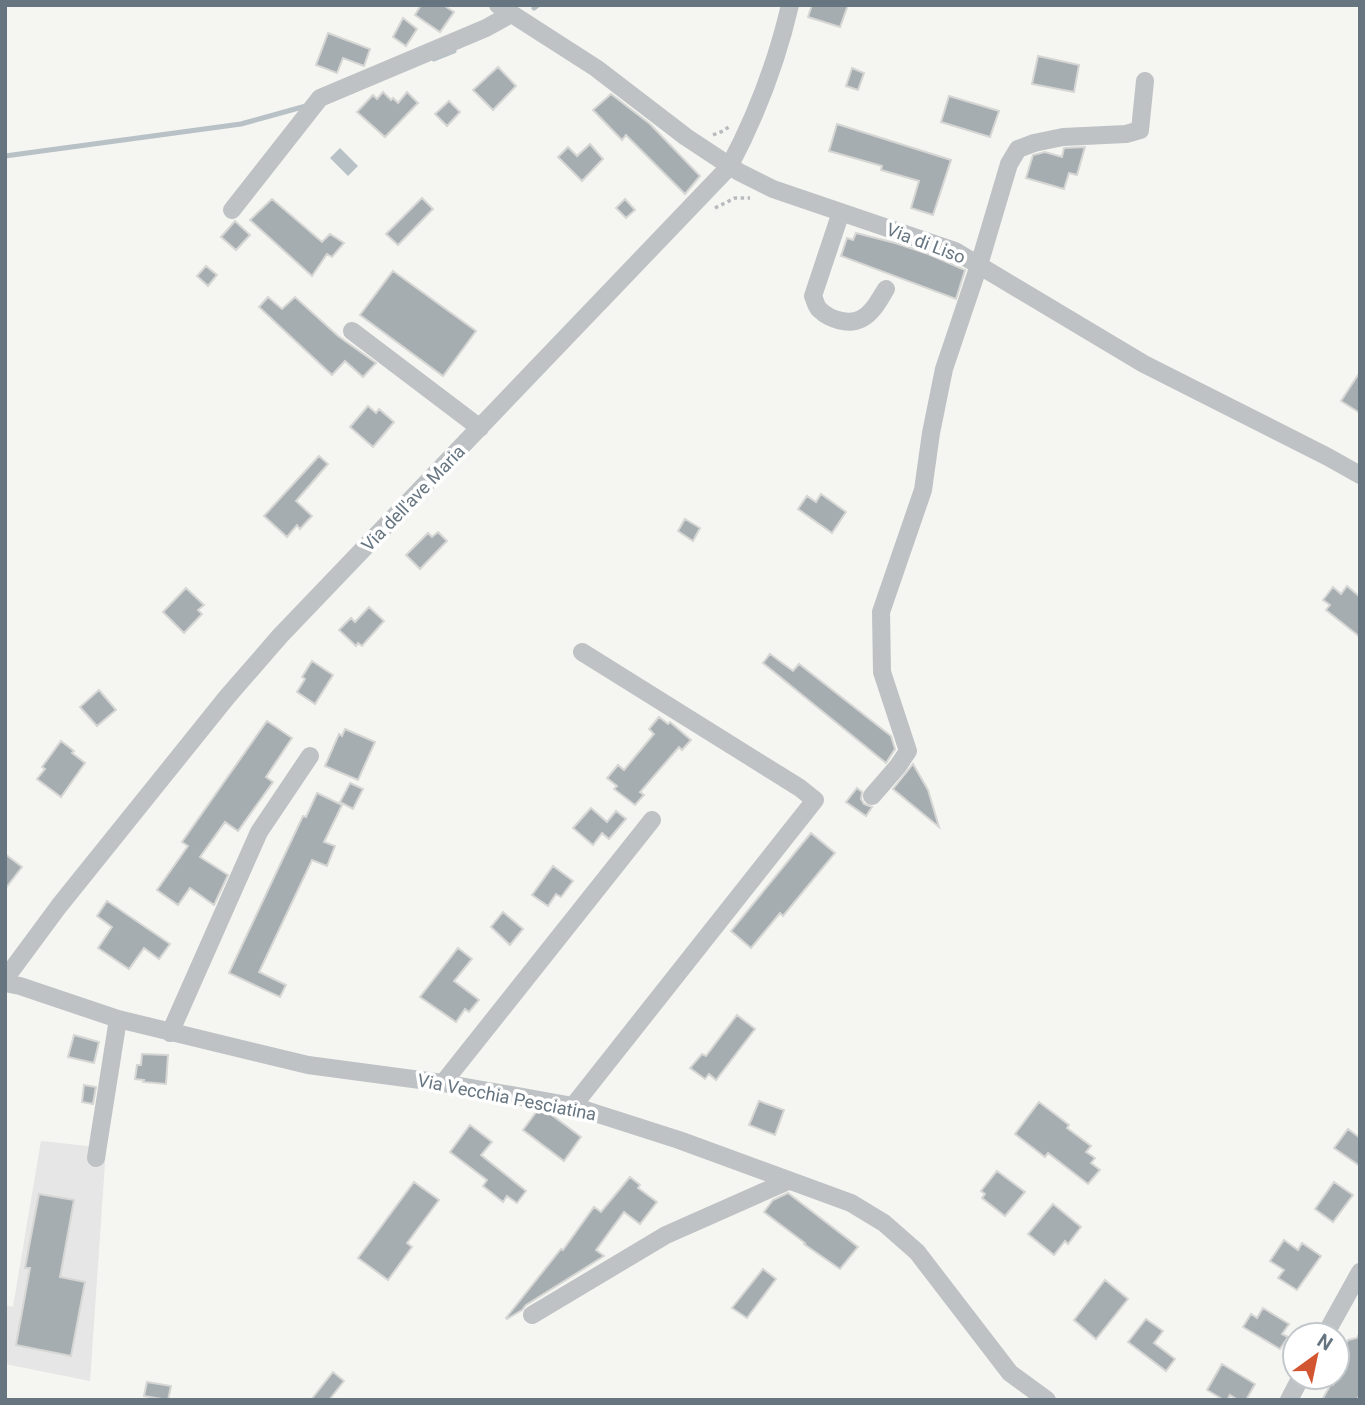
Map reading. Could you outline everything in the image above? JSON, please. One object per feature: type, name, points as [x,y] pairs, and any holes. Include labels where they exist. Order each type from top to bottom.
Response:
[{"type":"street","name":"Via dell'ave Maria","points":[[5,981],[59,906],[280,636],[729,167],[765,86],[790,5]]},
{"type":"street","name":"Via di Liso","points":[[505,10],[596,68],[685,137],[729,167],[773,189],[954,251],[1144,364],[1360,475]]},
{"type":"street","points":[[232,211],[320,97],[486,28],[505,10]]},
{"type":"street","points":[[872,796],[908,751],[882,672],[881,612],[923,491],[943,369],[979,265],[1009,164],[1018,149],[1034,143],[1063,137],[1126,134],[1140,130],[1145,81]]},
{"type":"street","points":[[841,212],[813,296],[818,309],[847,323],[862,319],[874,309],[886,289]]},
{"type":"street","points":[[352,331],[480,428]]},
{"type":"street","points":[[573,1106],[815,800],[582,652]]},
{"type":"street","points":[[170,1033],[259,832],[310,757]]},
{"type":"street","points":[[443,1083],[652,820]]},
{"type":"street","name":"Via Vecchia Pesciatina","points":[[5,981],[118,1019],[308,1065],[443,1083],[573,1106],[679,1140],[851,1203],[884,1223],[917,1252],[1010,1373],[1047,1400]]},
{"type":"street","points":[[96,1158],[118,1019]]},
{"type":"street","points":[[532,1315],[666,1235],[788,1181]]},
{"type":"street","points":[[1333,1321],[1360,1272]]},
{"type":"path","points":[[708,136],[723,131],[734,120]]},
{"type":"path","points":[[709,212],[735,198],[758,198]]},
{"type":"shaded area","points":[[340,148],[358,166],[348,176],[330,158]]},
{"type":"shaded area","points":[[41,1141],[106,1148],[90,1381],[5,1364],[5,1305],[13,1307]]},
{"type":"building","points":[[421,5],[443,5],[454,12],[440,32],[415,15]]},
{"type":"building","points":[[812,5],[848,5],[840,27],[808,17]]},
{"type":"building","points":[[403,18],[417,29],[406,46],[393,37]]},
{"type":"building","points":[[328,33],[370,49],[364,66],[343,58],[337,73],[316,65]]},
{"type":"building","points":[[1038,56],[1079,65],[1074,92],[1032,84]]},
{"type":"building","points":[[498,67],[516,86],[493,110],[473,90]]},
{"type":"building","points":[[852,68],[864,73],[858,90],[846,86]]},
{"type":"building","points":[[383,92],[398,103],[407,92],[418,103],[385,137],[357,112],[373,95],[377,99]]},
{"type":"building","points":[[611,94],[650,124],[700,176],[685,194],[626,135],[622,140],[593,110]]},
{"type":"building","points":[[949,96],[999,111],[990,137],[941,122]]},
{"type":"building","points":[[449,101],[460,112],[447,126],[435,114]]},
{"type":"building","points":[[837,124],[951,160],[933,215],[911,208],[919,181],[881,170],[882,166],[829,151]]},
{"type":"building","points":[[590,144],[603,159],[582,181],[558,157],[568,147],[577,156]]},
{"type":"building","points":[[1085,147],[1077,175],[1069,173],[1064,189],[1026,178],[1033,155],[1045,152],[1062,157],[1064,148]]},
{"type":"building","points":[[422,198],[433,209],[398,245],[386,234]]},
{"type":"building","points":[[272,199],[322,242],[330,234],[344,243],[332,257],[327,254],[312,276],[250,220]]},
{"type":"building","points":[[625,199],[635,210],[626,218],[616,208]]},
{"type":"building","points":[[235,221],[250,235],[236,250],[221,237]]},
{"type":"building","points":[[856,233],[928,254],[965,270],[956,299],[841,256],[847,238],[853,240]]},
{"type":"building","points":[[206,266],[217,275],[208,286],[197,276]]},
{"type":"building","points":[[393,271],[476,331],[443,376],[360,315]]},
{"type":"building","points":[[268,297],[282,309],[295,297],[338,336],[376,363],[363,377],[345,361],[332,375],[259,307]]},
{"type":"building","points":[[1360,372],[1360,413],[1341,401]]},
{"type":"building","points":[[368,406],[376,413],[379,409],[394,422],[373,447],[350,427]]},
{"type":"building","points":[[319,456],[328,464],[296,501],[312,516],[300,529],[297,525],[287,537],[264,516]]},
{"type":"building","points":[[821,494],[846,512],[832,533],[798,509],[807,496],[816,502]]},
{"type":"building","points":[[685,519],[700,528],[693,541],[678,531]]},
{"type":"building","points":[[438,532],[447,541],[420,569],[406,555],[428,533],[432,537]]},
{"type":"building","points":[[1347,586],[1360,597],[1360,637],[1326,610],[1330,605],[1323,600],[1333,587],[1341,594]]},
{"type":"building","points":[[186,588],[204,605],[198,610],[202,614],[184,633],[163,612]]},
{"type":"building","points":[[369,607],[384,621],[362,646],[358,643],[356,646],[339,630],[351,618],[355,622]]},
{"type":"building","points":[[770,654],[793,671],[799,664],[891,736],[895,749],[886,763],[763,663]]},
{"type":"building","points":[[312,661],[333,675],[315,704],[297,692]]},
{"type":"building","points":[[99,690],[116,710],[97,726],[80,707]]},
{"type":"building","points":[[659,717],[668,724],[670,722],[691,740],[682,750],[679,747],[640,792],[644,795],[635,805],[614,789],[617,786],[607,778],[618,765],[624,770],[654,734],[649,729]]},
{"type":"building","points":[[267,721],[292,738],[266,777],[273,782],[238,831],[225,822],[200,857],[228,875],[214,905],[190,888],[178,905],[157,890],[188,846],[182,842]]},
{"type":"building","points":[[345,729],[375,742],[358,780],[325,766],[339,734],[342,736]]},
{"type":"building","points":[[61,741],[85,763],[61,797],[37,779],[45,769],[42,767]]},
{"type":"building","points":[[913,764],[928,790],[939,827],[893,789]]},
{"type":"building","points":[[350,783],[363,789],[353,809],[340,802]]},
{"type":"building","points":[[857,788],[862,792],[861,799],[864,804],[872,807],[866,816],[846,802]]},
{"type":"building","points":[[317,793],[342,805],[324,842],[335,846],[327,866],[312,860],[259,972],[286,985],[280,997],[229,973],[303,816],[306,817]]},
{"type":"building","points":[[591,808],[607,822],[616,811],[626,819],[609,839],[602,833],[593,845],[573,828]]},
{"type":"building","points":[[811,833],[835,853],[783,916],[780,913],[751,948],[731,931]]},
{"type":"building","points":[[5,854],[22,867],[5,889]]},
{"type":"building","points":[[553,866],[573,881],[561,897],[556,894],[548,906],[532,895]]},
{"type":"building","points":[[107,901],[170,944],[159,959],[144,948],[129,969],[98,948],[112,927],[97,916]]},
{"type":"building","points":[[503,912],[523,929],[510,945],[491,927]]},
{"type":"building","points":[[458,948],[472,959],[454,981],[479,1000],[469,1012],[465,1009],[456,1022],[420,997]]},
{"type":"building","points":[[737,1015],[755,1029],[716,1080],[709,1074],[705,1079],[690,1068],[702,1054],[706,1056]]},
{"type":"building","points":[[74,1035],[99,1042],[94,1063],[68,1057]]},
{"type":"building","points":[[142,1054],[168,1055],[166,1084],[135,1079]]},
{"type":"building","points":[[84,1085],[96,1087],[93,1104],[82,1102]]},
{"type":"building","points":[[759,1101],[784,1110],[775,1135],[749,1125]]},
{"type":"building","points":[[1039,1102],[1091,1146],[1086,1152],[1095,1158],[1091,1163],[1100,1170],[1088,1184],[1048,1153],[1045,1157],[1015,1134]]},
{"type":"building","points":[[537,1111],[549,1113],[581,1137],[564,1161],[523,1130]]},
{"type":"building","points":[[470,1125],[492,1142],[481,1155],[526,1191],[517,1203],[507,1196],[503,1202],[483,1186],[487,1180],[450,1152]]},
{"type":"building","points":[[1348,1129],[1360,1138],[1360,1166],[1334,1148]]},
{"type":"building","points":[[997,1171],[1025,1192],[1005,1216],[982,1198],[985,1194],[981,1191]]},
{"type":"building","points":[[630,1177],[640,1185],[638,1188],[657,1202],[640,1224],[624,1212],[596,1250],[604,1256],[507,1319],[594,1207],[601,1212]]},
{"type":"building","points":[[414,1182],[439,1200],[407,1243],[412,1247],[388,1280],[358,1258]]},
{"type":"building","points":[[1334,1182],[1353,1195],[1333,1222],[1315,1209]]},
{"type":"building","points":[[788,1193],[858,1247],[840,1269],[764,1212],[773,1200]]},
{"type":"building","points":[[39,1194],[74,1200],[60,1277],[85,1282],[71,1356],[16,1345],[30,1268],[25,1268]]},
{"type":"building","points":[[1053,1204],[1081,1227],[1068,1244],[1065,1241],[1054,1255],[1028,1234]]},
{"type":"building","points":[[1284,1240],[1298,1250],[1302,1243],[1321,1256],[1297,1290],[1278,1278],[1284,1270],[1270,1261]]},
{"type":"building","points":[[763,1269],[776,1279],[747,1318],[732,1308]]},
{"type":"building","points":[[1105,1280],[1128,1299],[1096,1339],[1074,1320]]},
{"type":"building","points":[[1263,1308],[1284,1321],[1281,1321],[1280,1349],[1243,1327],[1251,1314],[1257,1318]]},
{"type":"building","points":[[1146,1319],[1163,1331],[1154,1343],[1175,1359],[1166,1371],[1128,1342]]},
{"type":"building","points":[[1360,1332],[1359,1400],[1322,1400],[1327,1391],[1351,1391],[1351,1339],[1357,1338]]},
{"type":"building","points":[[1222,1364],[1255,1384],[1246,1400],[1238,1400],[1230,1395],[1224,1400],[1207,1390]]},
{"type":"building","points":[[333,1372],[344,1381],[329,1400],[311,1400]]},
{"type":"building","points":[[147,1382],[171,1386],[168,1400],[144,1396]]},
{"type":"waterway","points":[[534,8],[538,5]]},
{"type":"waterway","points":[[434,59],[454,51]]},
{"type":"waterway","points":[[5,156],[241,124],[306,106]]}]
